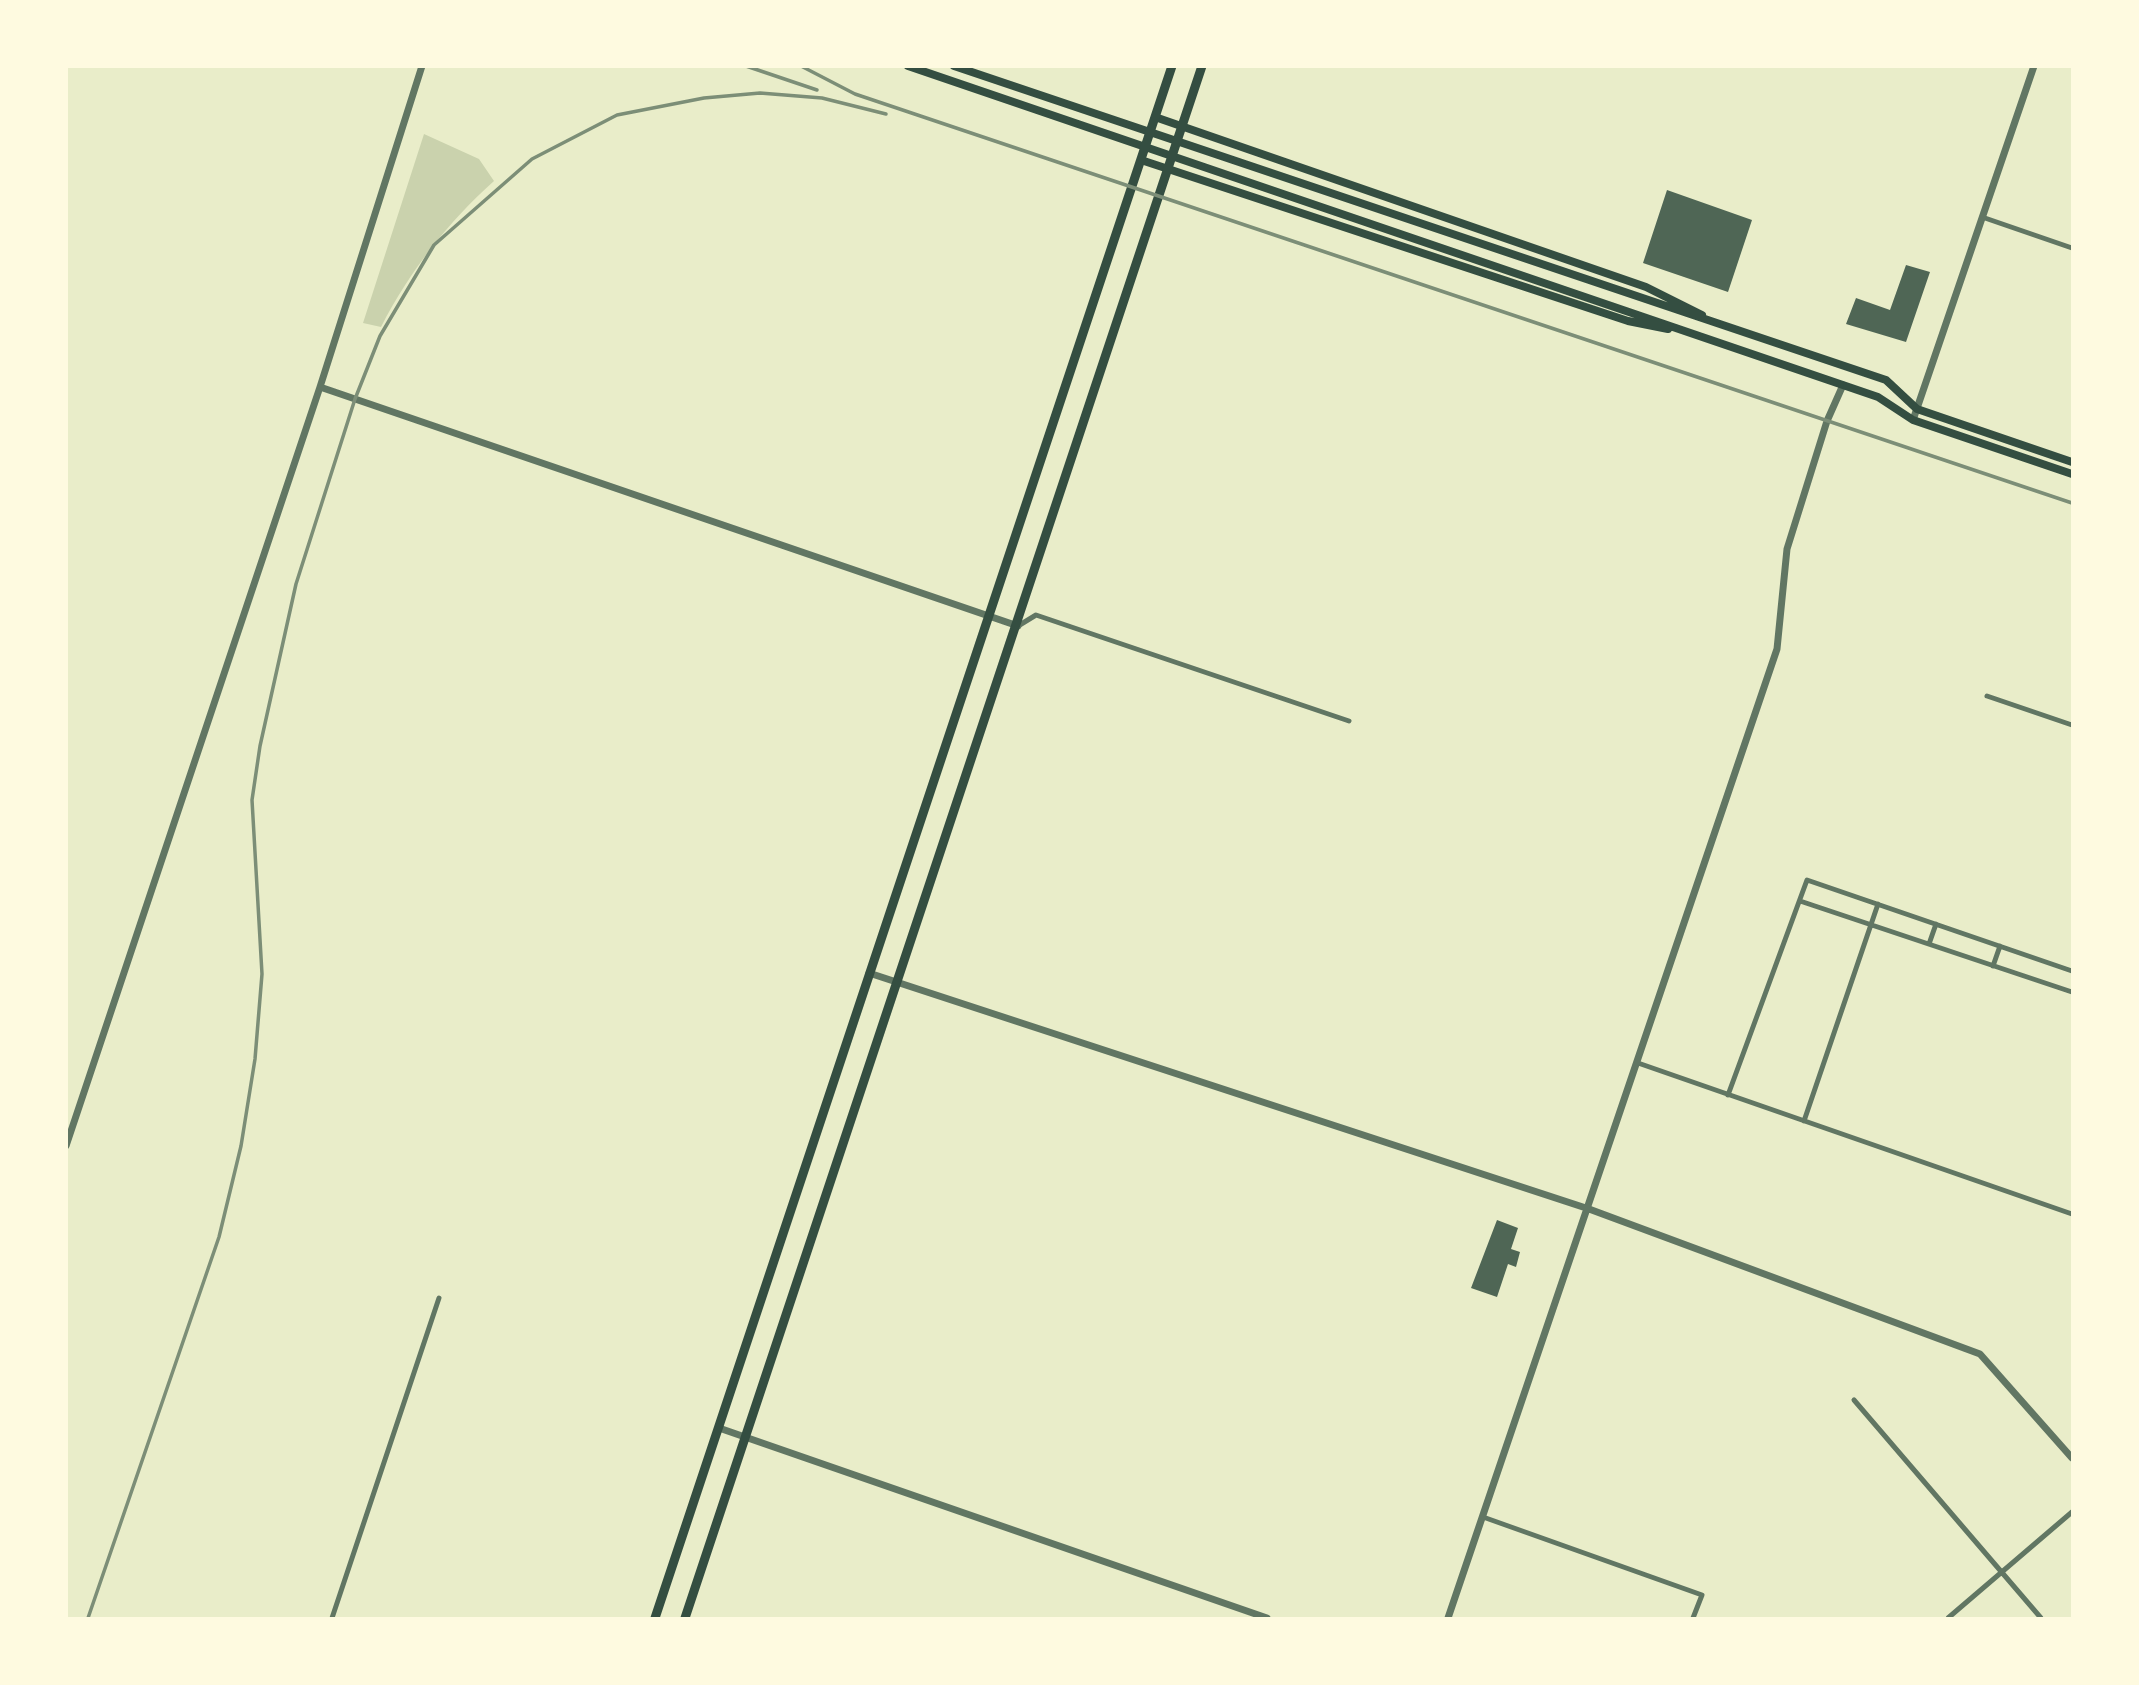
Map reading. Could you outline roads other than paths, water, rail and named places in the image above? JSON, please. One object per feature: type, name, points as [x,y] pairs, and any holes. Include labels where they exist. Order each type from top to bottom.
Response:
[{"type":"main road","points":[[908,66],[1878,397],[1913,420],[2073,474]]},
{"type":"main road","points":[[954,66],[1886,380],[1917,409],[2073,462]]},
{"type":"main road","points":[[655,1619],[1172,66]]},
{"type":"main road","points":[[685,1619],[1018,626],[1202,66]]},
{"type":"main road","points":[[1155,117],[1646,287],[1726,328]]},
{"type":"main road","points":[[1141,160],[1628,321],[1696,334]]},
{"type":"street","points":[[66,1146],[320,387],[422,66]]},
{"type":"street","points":[[1913,420],[2034,66]]},
{"type":"street","points":[[1982,217],[2073,248]]},
{"type":"street","points":[[1448,1619],[1777,649],[1787,549],[1828,421],[1843,385]]},
{"type":"street","points":[[320,387],[990,617],[1018,626],[1036,615],[1349,721]]},
{"type":"street","points":[[1987,696],[2073,725]]},
{"type":"street","points":[[1728,1095],[1807,880],[2073,971]]},
{"type":"street","points":[[1800,901],[2073,992]]},
{"type":"street","points":[[1804,1121],[1878,904]]},
{"type":"street","points":[[1929,944],[1936,924]]},
{"type":"street","points":[[1993,966],[2000,946]]},
{"type":"street","points":[[869,973],[1589,1209],[1980,1354],[2073,1458]]},
{"type":"street","points":[[1638,1063],[2073,1214]]},
{"type":"street","points":[[332,1619],[439,1298]]},
{"type":"street","points":[[1854,1400],[2041,1619]]},
{"type":"street","points":[[719,1428],[1242,1614],[1267,1619]]},
{"type":"street","points":[[1948,1619],[2073,1512]]},
{"type":"street","points":[[1483,1517],[1702,1595],[1693,1619]]},
{"type":"railway","points":[[746,66],[817,90]]},
{"type":"railway","points":[[801,66],[855,94],[2072,503]]},
{"type":"railway","points":[[88,1618],[219,1237],[241,1146],[255,1059],[262,974],[252,800],[260,746],[296,584],[355,399],[380,336],[434,245],[532,159],[617,115],[704,98],[760,93],[822,98],[886,114]]}]
